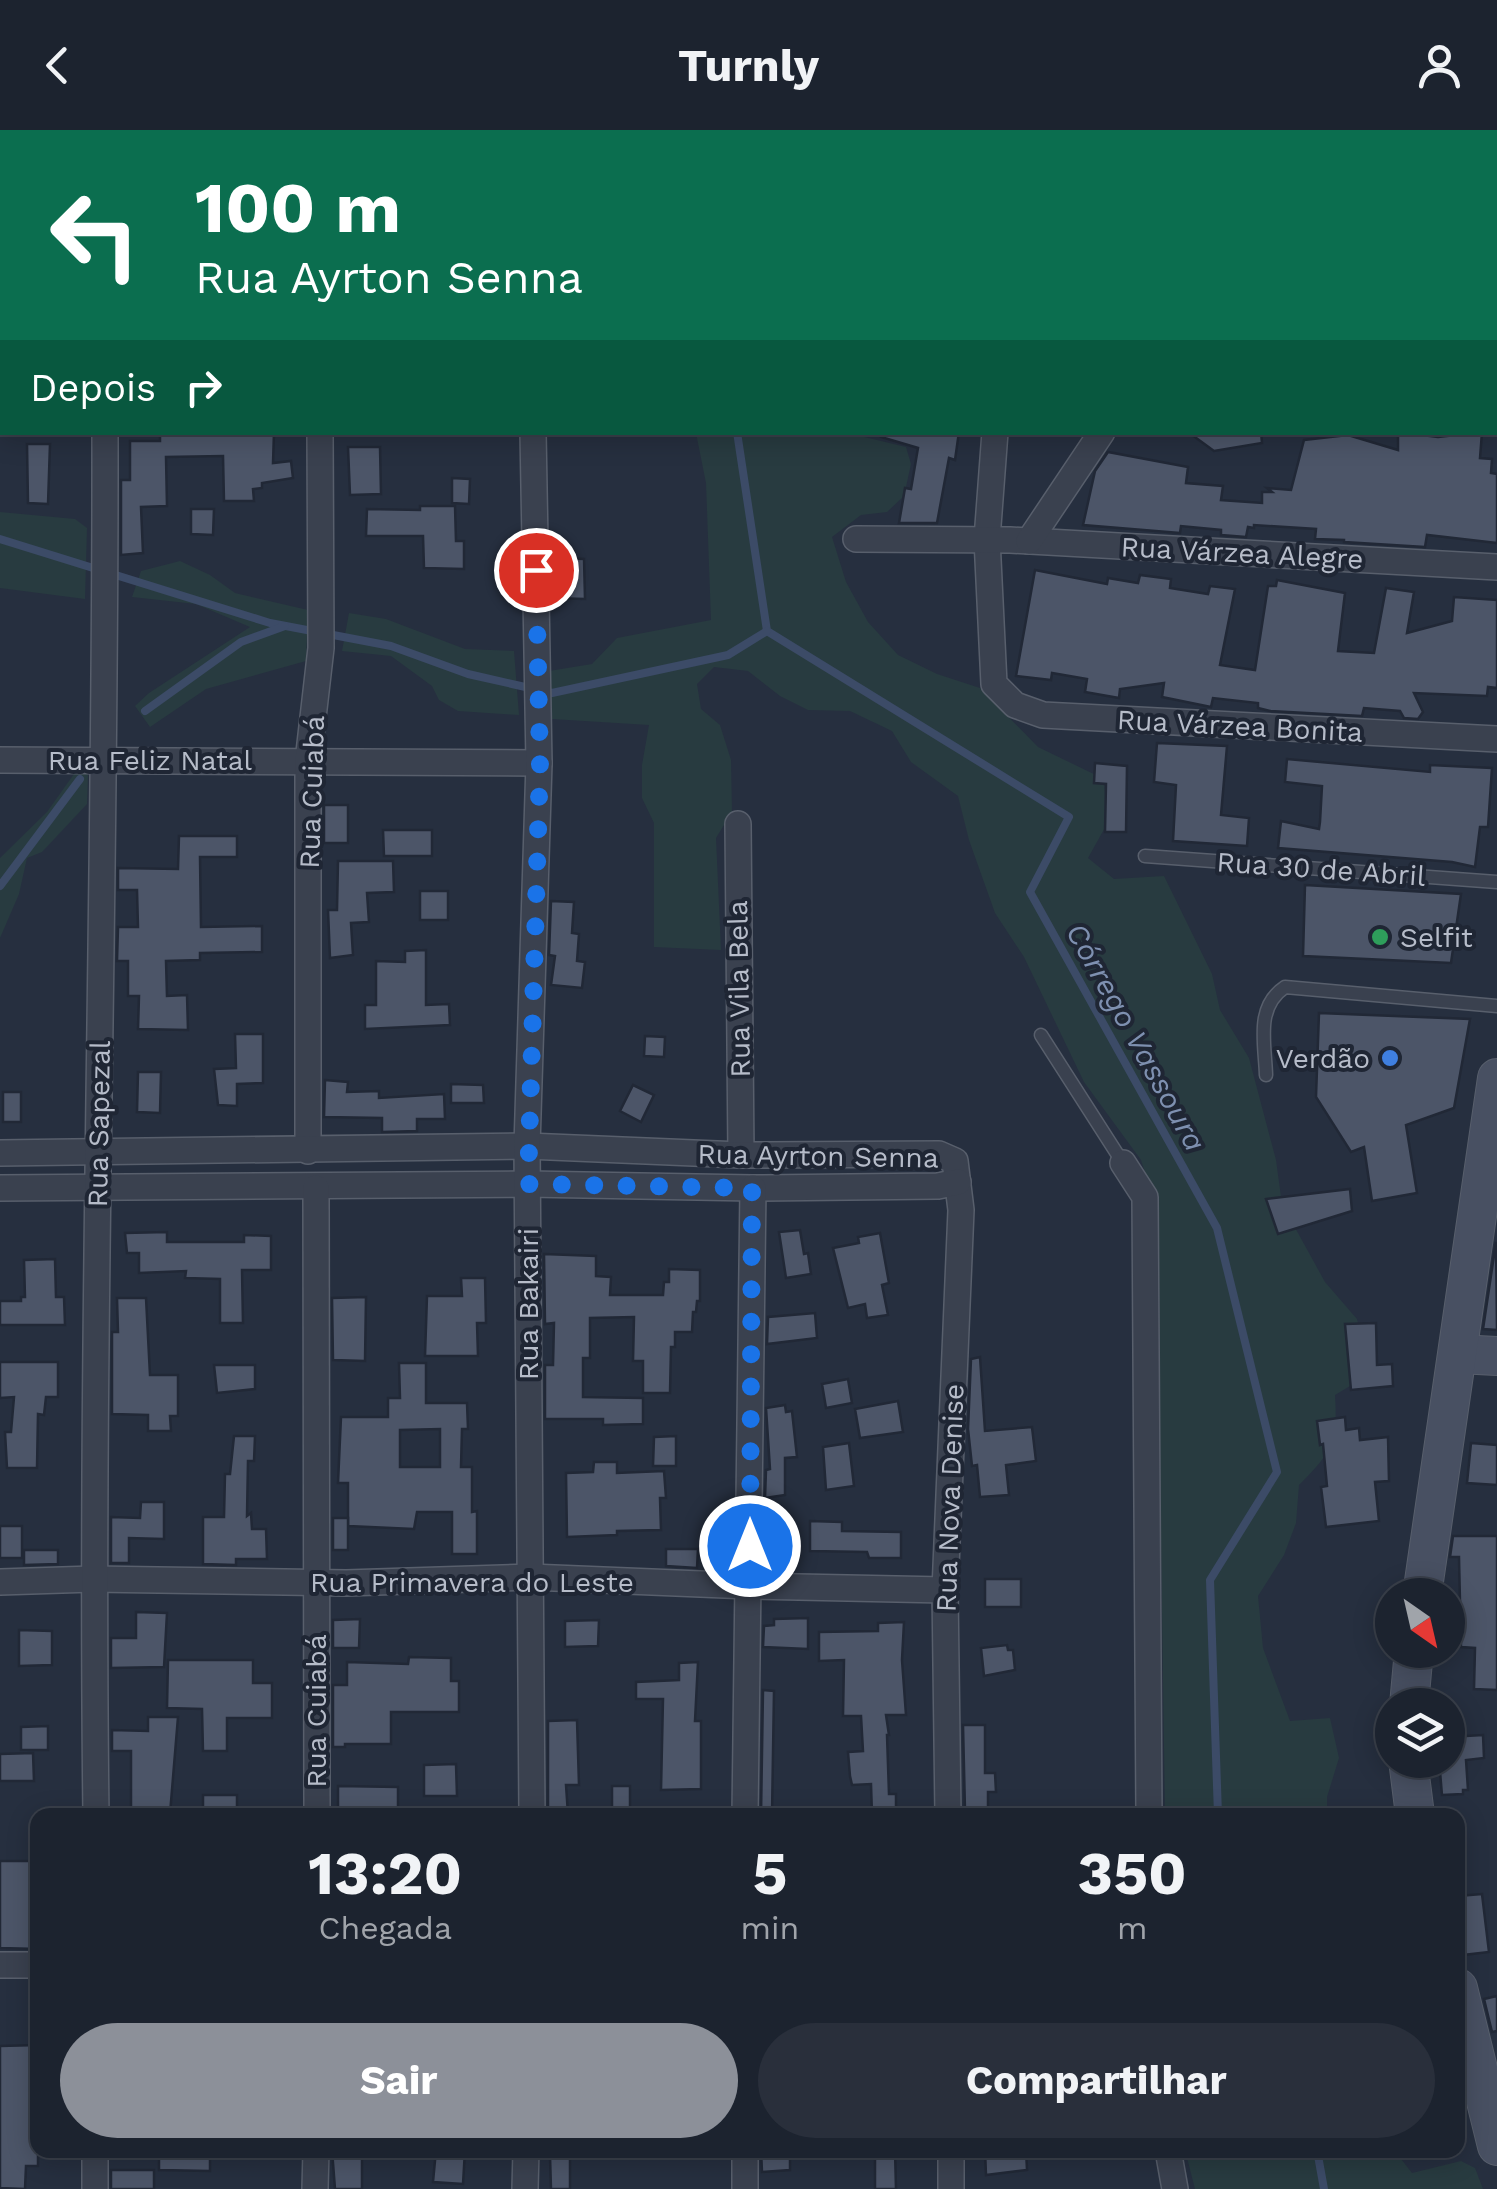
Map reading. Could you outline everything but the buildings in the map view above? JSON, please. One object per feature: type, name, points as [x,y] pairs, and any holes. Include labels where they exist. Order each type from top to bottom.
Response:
[{"type":"main road","points":[[1425,1578],[1497,1078]]},
{"type":"main road","points":[[1458,1354],[1497,1356]]},
{"type":"main road","points":[[1410,1778],[1414,1808]]},
{"type":"main road","points":[[1465,2016],[1497,2146]]},
{"type":"street","name":"Rua Sapezal","points":[[96,1808],[93,1579],[106,760],[105,435]]},
{"type":"street","name":"Rua Cuiabá","points":[[308,1151],[308,762],[321,648],[320,435]]},
{"type":"street","name":"Rua Bakairi","points":[[532,1808],[527,1146],[540,763],[533,435]]},
{"type":"street","points":[[987,540],[994,435]]},
{"type":"street","points":[[1029,541],[1100,435]]},
{"type":"street","name":"Rua Várzea Alegre","points":[[856,539],[1029,541],[1497,567]]},
{"type":"street","name":"Rua Várzea Bonita","points":[[987,540],[994,684],[1016,704],[1043,715],[1497,740]]},
{"type":"street","name":"Rua Feliz Natal","points":[[0,760],[540,763]]},
{"type":"street","name":"Rua Vila Bela","points":[[738,824],[741,1154]]},
{"type":"street","name":"Rua Ayrton Senna","points":[[0,1153],[527,1146],[741,1154],[938,1154],[955,1161],[958,1182],[938,1186],[752,1188],[528,1184],[0,1188]]},
{"type":"street","points":[[1124,1163],[1145,1197],[1149,1808]]},
{"type":"street","name":"Rua Nova Denise","points":[[948,1808],[945,1590],[958,1182]]},
{"type":"street","name":"Rua Cuiabá","points":[[316,1188],[317,1808]]},
{"type":"street","points":[[745,1808],[752,1188]]},
{"type":"street","name":"Rua Primavera do Leste","points":[[0,1582],[530,1577],[945,1590]]},
{"type":"street","points":[[0,1965],[30,1965]]},
{"type":"street","points":[[95,2158],[95,2189]]},
{"type":"street","points":[[315,2189],[316,2158]]},
{"type":"street","points":[[525,2189],[526,2158]]},
{"type":"street","points":[[745,2158],[745,2189]]},
{"type":"street","points":[[951,2158],[952,2189]]},
{"type":"street","points":[[1170,2158],[1176,2189]]},
{"type":"lane","name":"Rua 30 de Abril","points":[[1144,856],[1497,882]]},
{"type":"lane","points":[[1266,1074],[1264,1015],[1273,995],[1285,987],[1497,1006]]},
{"type":"lane","points":[[1041,1035],[1124,1163]]},
{"type":"green space","points":[[696,435],[856,435],[906,447],[911,464],[904,496],[887,512],[861,515],[832,537],[846,582],[868,622],[898,655],[937,674],[980,688],[1038,747],[1104,779],[1107,824],[1088,858],[1114,879],[1164,876],[1212,974],[1220,1010],[1249,1058],[1276,1160],[1282,1204],[1325,1282],[1357,1319],[1366,1358],[1360,1380],[1335,1395],[1334,1435],[1326,1455],[1299,1485],[1296,1523],[1284,1555],[1258,1596],[1263,1648],[1290,1721],[1330,1718],[1339,1758],[1327,1808],[1165,1808],[1156,1206],[1141,1160],[1084,1082],[1024,957],[995,913],[958,796],[911,762],[892,731],[850,711],[808,710],[780,696],[748,671],[714,667],[697,684],[701,709],[720,725],[731,760],[732,812],[716,838],[721,950],[654,947],[654,823],[642,798],[642,765],[649,725],[552,719],[549,671],[592,664],[617,638],[711,620],[706,483]]},
{"type":"green space","points":[[0,512],[75,519],[87,528],[85,599],[0,588]]},
{"type":"green space","points":[[180,561],[235,593],[308,610],[306,661],[206,689],[150,727],[135,706],[250,627],[196,604],[132,597],[141,571]]},
{"type":"green space","points":[[349,613],[386,619],[465,649],[514,651],[519,715],[458,711],[439,700],[432,686],[391,656],[342,651]]},
{"type":"green space","points":[[79,767],[85,767],[88,776],[87,804],[42,852],[27,858],[19,894],[0,938],[0,858],[47,812]]},
{"type":"green space","points":[[1187,2158],[1400,2158],[1412,2173],[1461,2161],[1475,2168],[1483,2189],[1195,2189]]},
{"type":"waterway","name":"Córrego Vassoura","points":[[737,435],[767,631],[1069,817],[1030,892],[1217,1228],[1277,1472],[1210,1580],[1218,1808]]},
{"type":"waterway","points":[[0,539],[270,623],[391,646],[468,674],[552,693],[728,655],[767,631]]},
{"type":"waterway","points":[[145,711],[241,642],[285,626]]},
{"type":"waterway","points":[[0,886],[80,779]]},
{"type":"waterway","name":"Córrego Vassoura","points":[[1318,2158],[1324,2189]]},
{"type":"place","name":"Selfit","points":[[1380,937]]},
{"type":"place","name":"Verdão","points":[[1390,1058]]},
{"type":"route","points":[[536,570],[540,763],[528,1184],[752,1188],[750,1546]]}]
